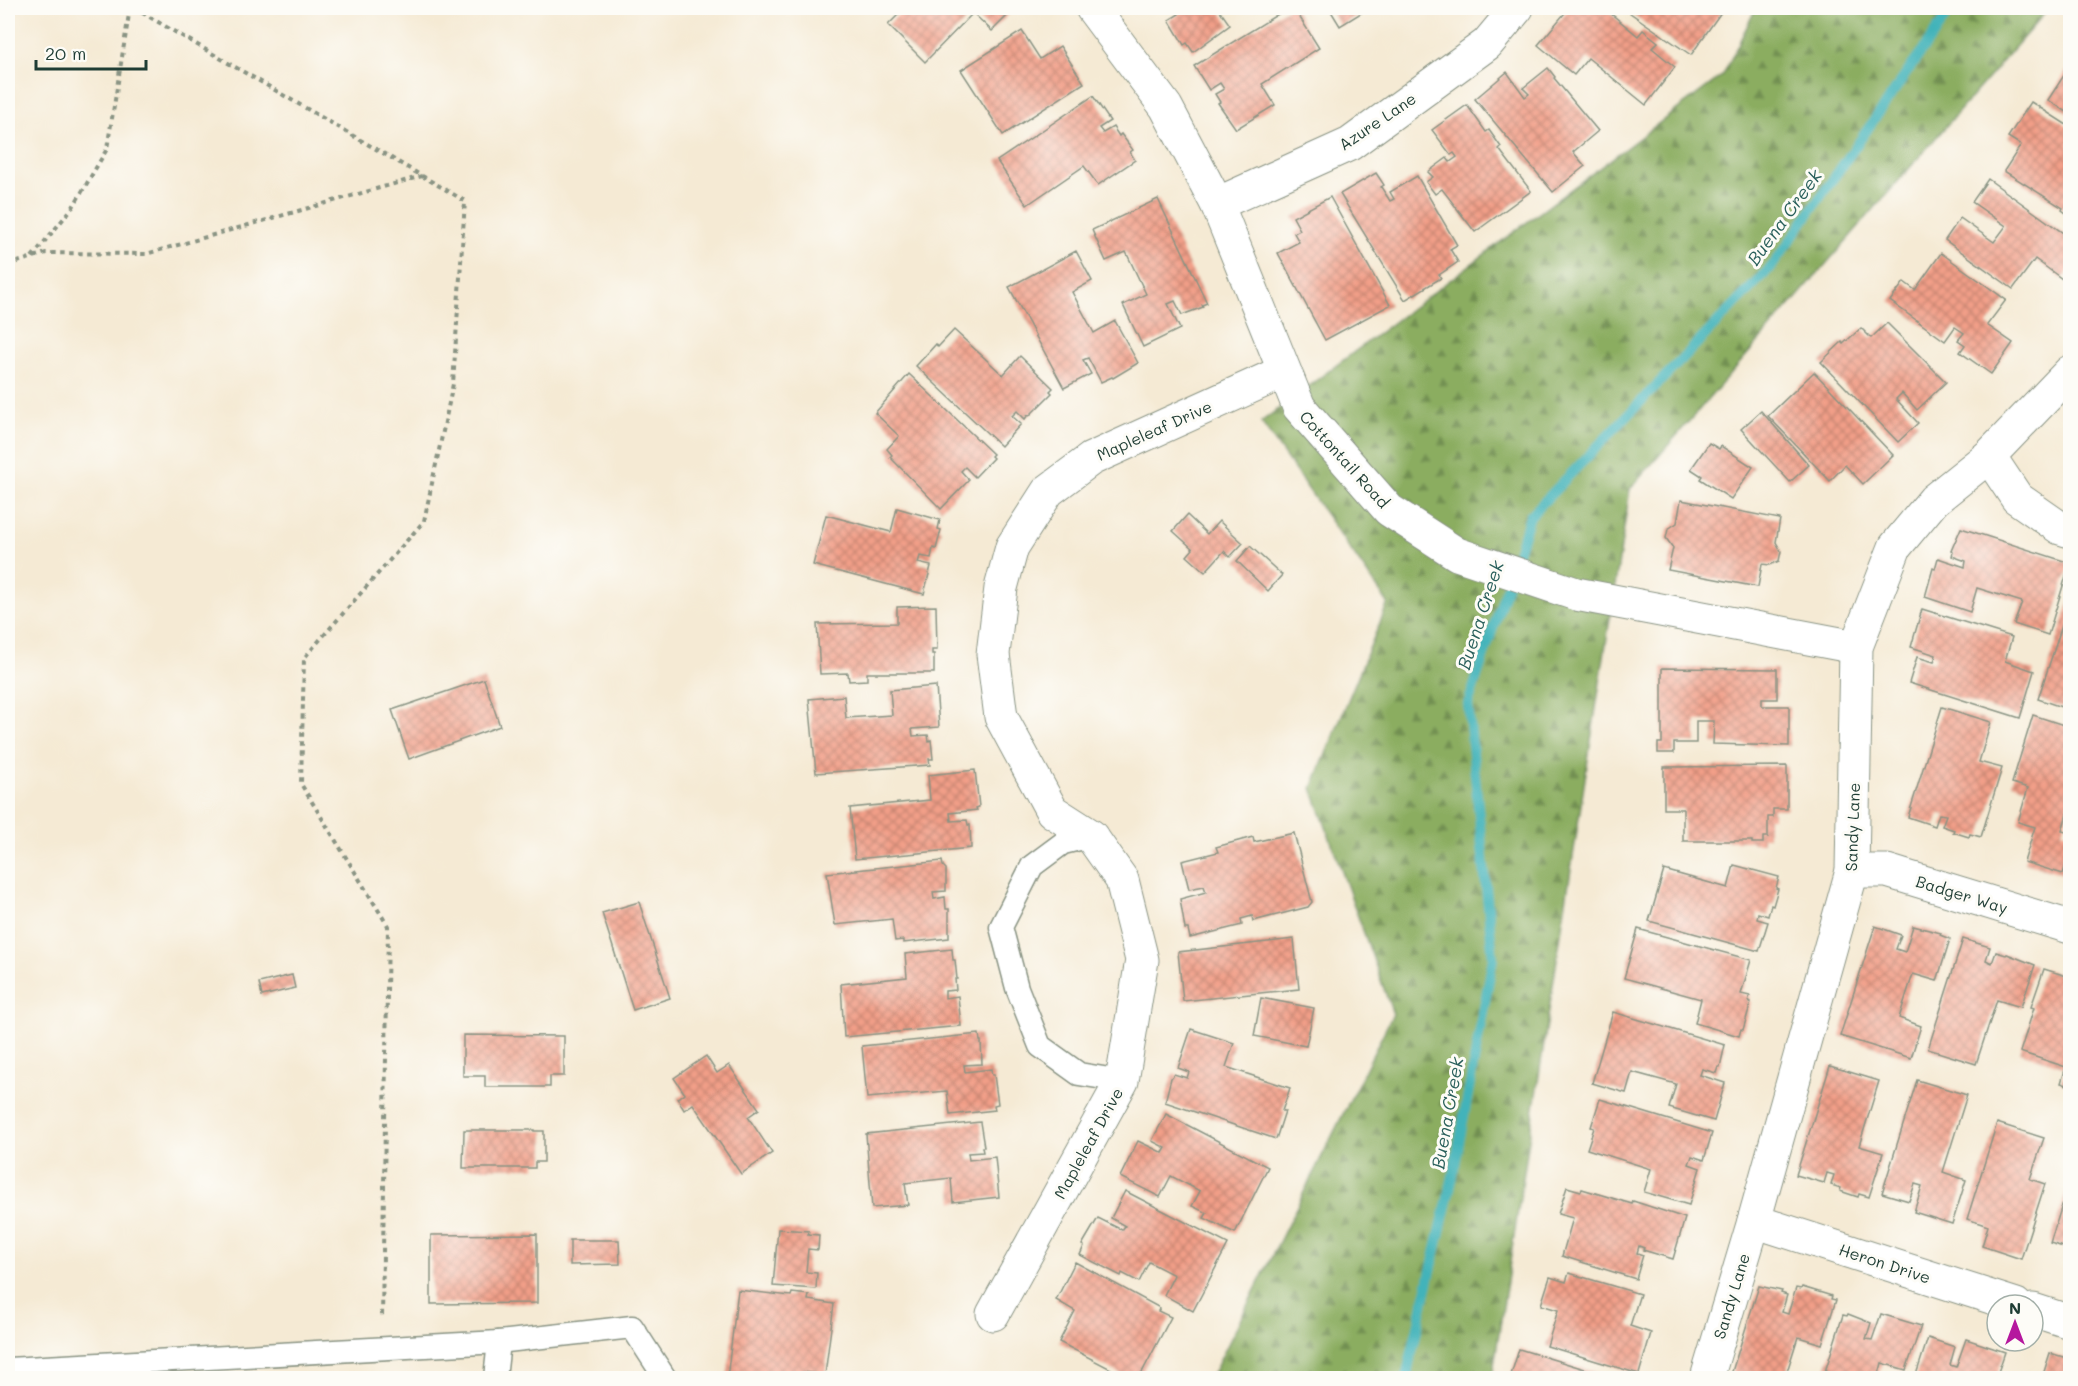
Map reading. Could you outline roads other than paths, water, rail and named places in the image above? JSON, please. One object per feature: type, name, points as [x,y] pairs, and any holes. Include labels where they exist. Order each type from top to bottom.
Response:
[{"type":"street","name":"Cottontail Road","points":[[1092,8],[1166,107],[1216,204],[1299,407],[1389,510],[1457,555],[1576,594],[1856,647]]},
{"type":"street","name":"Azure Lane","points":[[1216,204],[1350,144],[1487,44],[1517,8]]},
{"type":"street","name":"Mapleleaf Drive","points":[[993,1314],[1122,1081],[1142,960],[1122,880],[1091,836],[1052,811],[1001,717],[993,654],[1001,588],[1012,547],[1048,491],[1091,459],[1283,372]]},
{"type":"street","name":"Sandy Lane","points":[[1707,1378],[1754,1221],[1852,871],[1856,647],[1895,547],[1934,500],[1989,456],[2070,372]]},
{"type":"street","points":[[1989,456],[2016,498],[2060,528],[2070,531]]},
{"type":"street","name":"Badger Way","points":[[1852,871],[1887,871],[2070,927]]},
{"type":"street","name":"Heron Drive","points":[[1754,1221],[1985,1295]]},
{"type":"street","points":[[2045,1314],[2070,1322]]},
{"type":"lane","points":[[1091,836],[1063,843],[1032,866],[1001,927],[1017,988],[1040,1046],[1079,1074],[1122,1081]]},
{"type":"lane","points":[[8,1369],[499,1342],[632,1327],[665,1378]]},
{"type":"lane","points":[[495,1378],[499,1342]]},
{"type":"waterway","name":"Buena Creek","points":[[1406,1378],[1453,1176],[1493,958],[1468,704],[1530,516],[1773,265],[1952,8]]}]
